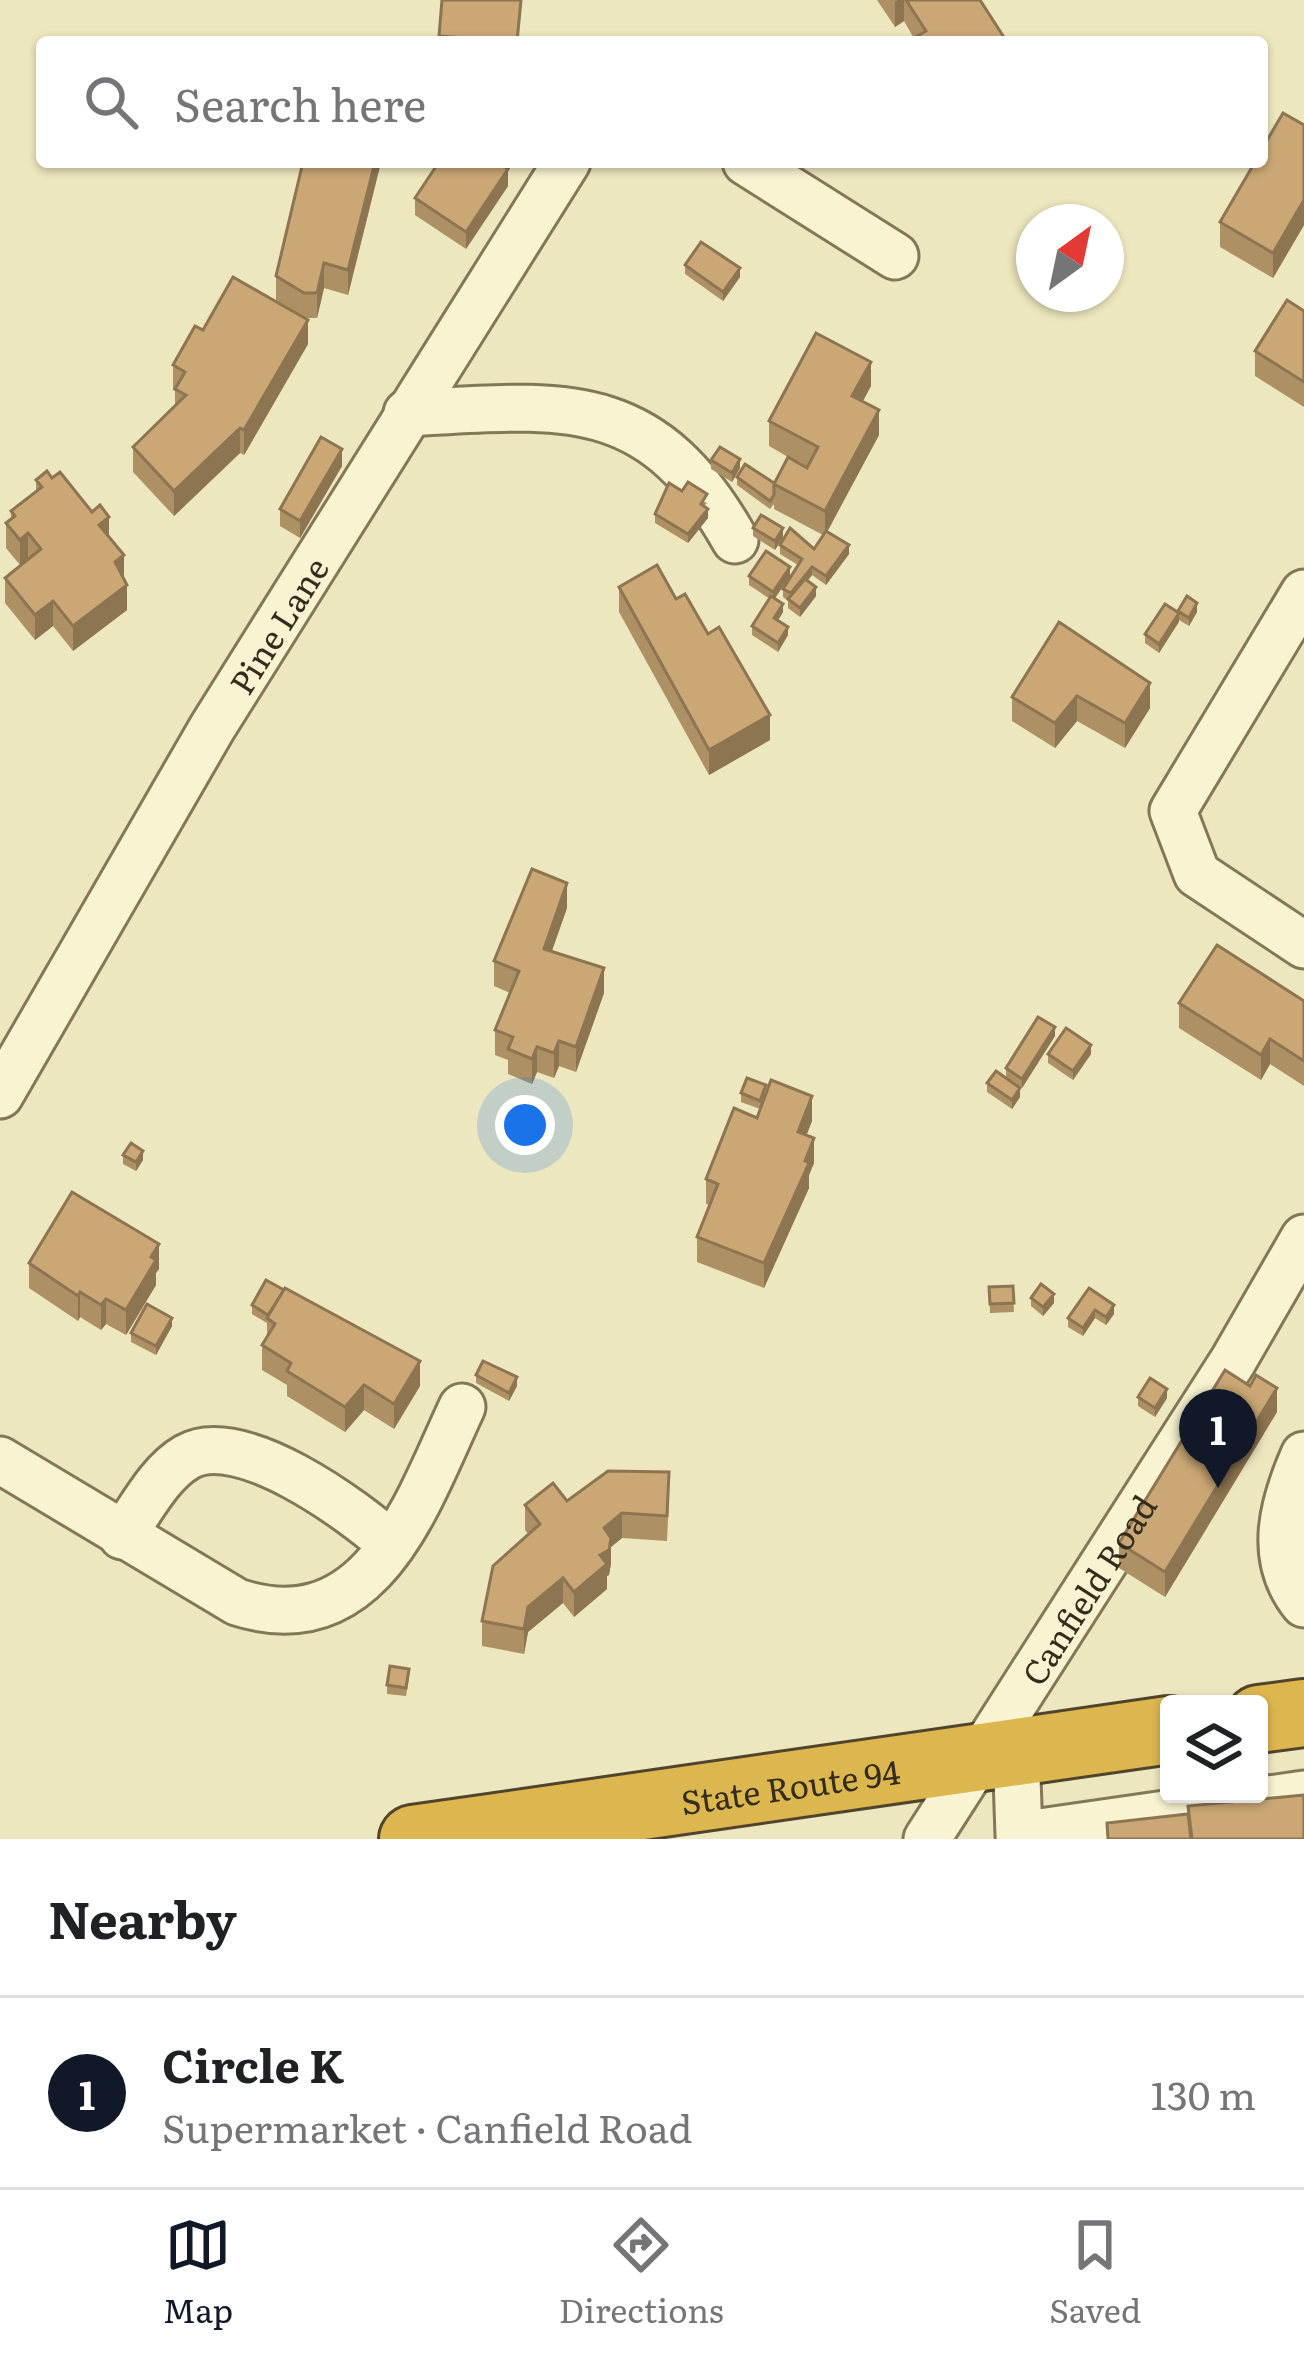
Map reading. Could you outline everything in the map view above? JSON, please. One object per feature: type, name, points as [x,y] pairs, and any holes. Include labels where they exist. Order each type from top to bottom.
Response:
[{"type":"highway","points":[[1268,1718],[1304,1713]]},
{"type":"highway","name":"State Route 94","points":[[413,1839],[997,1751],[1160,1731]]},
{"type":"street","name":"Pine Lane","points":[[0,1095],[212,728],[563,168]]},
{"type":"street","points":[[756,168],[895,256]]},
{"type":"street","points":[[407,413],[553,409],[597,414],[642,431],[706,488],[735,540]]},
{"type":"street","points":[[1304,593],[1173,811],[1197,874],[1304,945]]},
{"type":"street","name":"Canfield Road","points":[[927,1839],[997,1751],[1304,1238]]},
{"type":"street","points":[[0,1460],[237,1602],[264,1610],[299,1611],[342,1598],[392,1545],[462,1407]]},
{"type":"street","points":[[122,1536],[171,1468],[190,1454],[216,1448],[283,1472],[352,1509],[392,1545]]},
{"type":"street","points":[[1304,1455],[1281,1508],[1283,1554],[1293,1591],[1304,1604]]},
{"type":"street","points":[[997,1751],[1029,1836],[1304,1794]]},
{"type":"building","points":[[442,0],[521,0],[518,36],[439,36]]},
{"type":"building","points":[[906,0],[980,0],[1003,36],[918,36],[926,31]]},
{"type":"building","points":[[1283,113],[1304,125],[1304,200],[1273,253],[1220,222],[1252,168],[1268,168],[1268,139]]},
{"type":"building","points":[[302,168],[374,168],[348,270],[324,263],[317,293],[304,293],[276,276]]},
{"type":"building","points":[[435,168],[508,169],[466,232],[415,198]]},
{"type":"building","points":[[701,242],[740,268],[723,292],[685,265]]},
{"type":"building","points":[[233,277],[308,320],[244,430],[240,428],[174,491],[133,447],[186,395],[175,389],[185,372],[173,365],[195,326],[203,330]]},
{"type":"building","points":[[1287,300],[1304,311],[1304,382],[1255,351]]},
{"type":"building","points":[[816,333],[871,362],[852,396],[879,410],[825,511],[774,484],[788,457],[807,468],[818,447],[769,421]]},
{"type":"building","points":[[321,437],[342,449],[300,521],[280,509]]},
{"type":"building","points":[[720,447],[740,459],[732,473],[711,460]]},
{"type":"building","points":[[745,464],[774,483],[770,501],[737,477]]},
{"type":"building","points":[[47,471],[52,478],[60,472],[92,512],[100,505],[109,517],[99,525],[124,555],[115,562],[127,585],[73,626],[53,601],[35,615],[5,578],[41,549],[28,533],[20,540],[6,523],[15,516],[11,511],[42,487],[36,480]]},
{"type":"building","points":[[688,482],[707,494],[701,504],[708,509],[688,534],[655,514],[669,483],[682,491]]},
{"type":"building","points":[[761,515],[783,528],[775,541],[753,528]]},
{"type":"building","points":[[790,528],[814,549],[826,531],[849,545],[826,576],[812,567],[791,593],[783,589],[802,559],[780,545]]},
{"type":"building","points":[[766,551],[790,567],[773,592],[749,576]]},
{"type":"building","points":[[657,565],[676,599],[685,594],[708,634],[719,627],[770,715],[709,750],[619,587]]},
{"type":"building","points":[[805,579],[816,587],[800,608],[788,599]]},
{"type":"building","points":[[771,596],[783,604],[774,618],[788,627],[778,643],[752,626]]},
{"type":"building","points":[[1187,596],[1197,603],[1189,618],[1178,611]]},
{"type":"building","points":[[1165,604],[1179,613],[1159,644],[1145,634]]},
{"type":"building","points":[[1059,622],[1150,683],[1125,723],[1077,696],[1055,723],[1012,697]]},
{"type":"building","points":[[532,869],[567,883],[544,949],[604,968],[576,1047],[559,1041],[554,1053],[537,1047],[532,1059],[508,1049],[513,1037],[495,1030],[519,971],[494,961]]},
{"type":"building","points":[[1217,945],[1304,1001],[1304,1061],[1270,1039],[1261,1055],[1179,1003]]},
{"type":"building","points":[[1038,1017],[1055,1027],[1022,1079],[1006,1068]]},
{"type":"building","points":[[1066,1028],[1091,1045],[1073,1071],[1048,1054]]},
{"type":"building","points":[[996,1071],[1020,1088],[1012,1100],[987,1083]]},
{"type":"building","points":[[747,1078],[766,1085],[760,1101],[741,1093]]},
{"type":"building","points":[[771,1080],[812,1096],[798,1132],[814,1138],[805,1161],[809,1163],[764,1263],[697,1237],[718,1184],[706,1179],[734,1108],[757,1118]]},
{"type":"building","points":[[131,1143],[143,1151],[136,1162],[123,1155]]},
{"type":"building","points":[[72,1192],[159,1244],[151,1257],[156,1260],[126,1310],[106,1299],[101,1305],[80,1292],[78,1296],[29,1263]]},
{"type":"building","points":[[266,1280],[284,1290],[268,1315],[252,1305]]},
{"type":"building","points":[[1041,1284],[1054,1294],[1043,1307],[1031,1298]]},
{"type":"building","points":[[1013,1286],[1014,1303],[990,1304],[989,1287]]},
{"type":"building","points":[[285,1288],[420,1361],[394,1404],[364,1385],[345,1407],[287,1371],[291,1363],[262,1345],[275,1324],[267,1318]]},
{"type":"building","points":[[1089,1288],[1114,1305],[1106,1317],[1095,1310],[1083,1328],[1068,1318]]},
{"type":"building","points":[[147,1304],[172,1318],[156,1346],[131,1333]]},
{"type":"building","points":[[483,1361],[517,1377],[509,1393],[476,1375]]},
{"type":"building","points":[[1225,1370],[1250,1386],[1256,1375],[1277,1388],[1165,1572],[1119,1543]]},
{"type":"building","points":[[1150,1378],[1167,1389],[1155,1408],[1138,1397]]},
{"type":"building","points":[[608,1471],[669,1472],[667,1516],[622,1513],[604,1528],[611,1538],[609,1550],[600,1555],[607,1564],[574,1592],[563,1578],[528,1607],[524,1629],[482,1621],[493,1566],[540,1524],[525,1505],[553,1483],[567,1501]]},
{"type":"building","points":[[390,1666],[409,1669],[406,1688],[387,1685]]},
{"type":"building","points":[[1304,1795],[1304,1839],[1192,1839],[1188,1806],[1268,1803],[1268,1798]]},
{"type":"building","points":[[1188,1814],[1191,1839],[1108,1839],[1107,1823]]},
{"type":"place","name":"Circle K","points":[[1218,1488]]}]
